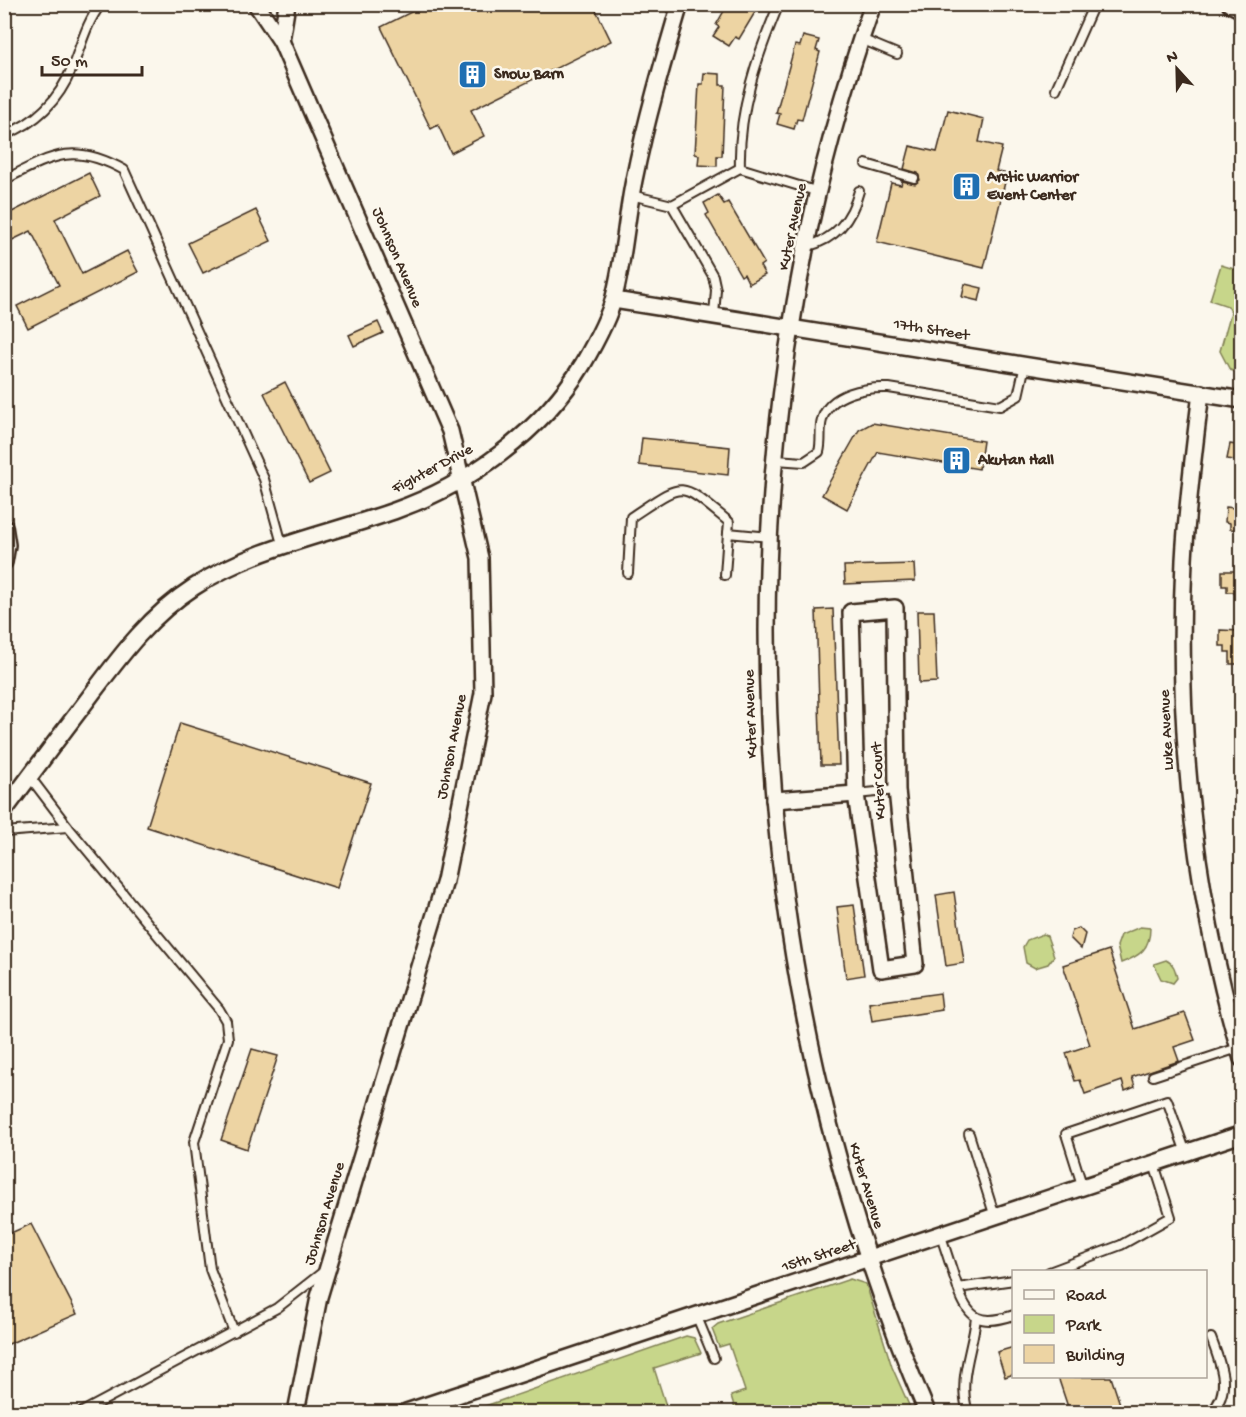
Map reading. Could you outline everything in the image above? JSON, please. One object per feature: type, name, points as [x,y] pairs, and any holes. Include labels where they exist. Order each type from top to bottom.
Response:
[{"type":"street","name":"Johnson Avenue","points":[[256,4],[281,41],[450,431],[480,558],[483,693],[445,881],[329,1266],[296,1413]]},
{"type":"street","points":[[281,41],[287,4]]},
{"type":"street","name":"Fighter Drive","points":[[4,811],[131,641],[158,614],[193,588],[234,564],[282,544],[395,511],[460,479],[491,460],[529,429],[557,397],[582,365],[614,300],[631,195],[655,87],[680,4]]},
{"type":"street","name":"Kuter Avenue","points":[[873,4],[861,39],[819,192],[806,246],[792,326],[775,460],[770,537],[767,637],[769,728],[774,800],[791,942],[813,1060],[835,1152],[869,1260],[927,1413]]},
{"type":"street","points":[[1230,4],[1242,10]]},
{"type":"street","name":"17th Street","points":[[614,300],[792,326],[1242,400]]},
{"type":"street","name":"Luke Avenue","points":[[1201,393],[1184,560],[1183,702],[1193,825],[1202,892],[1222,994],[1240,1054]]},
{"type":"street","points":[[4,526],[8,545],[4,562]]},
{"type":"street","name":"Kuter Court","points":[[894,608],[897,790],[915,964],[882,969],[856,794],[852,612],[894,608]]},
{"type":"street","name":"Kuter Court","points":[[774,800],[856,794]]},
{"type":"street","name":"15th Street","points":[[408,1412],[1242,1134]]},
{"type":"lane","points":[[4,135],[26,126],[64,86],[79,44],[101,4]]},
{"type":"lane","points":[[740,168],[739,144],[744,104],[779,4]]},
{"type":"lane","points":[[1056,89],[1094,4]]},
{"type":"lane","points":[[861,39],[897,54]]},
{"type":"lane","points":[[4,180],[66,153],[100,156],[124,170],[264,479],[282,544]]},
{"type":"lane","points":[[866,164],[914,178]]},
{"type":"lane","points":[[631,195],[672,205],[740,168],[819,192]]},
{"type":"lane","points":[[806,246],[829,237],[841,226],[854,210],[859,191]]},
{"type":"lane","points":[[672,205],[713,276],[716,290],[714,315]]},
{"type":"lane","points":[[775,460],[804,462],[813,458],[819,452],[821,421],[828,408],[850,394],[874,387],[889,388],[1000,406],[1018,396],[1025,364]]},
{"type":"lane","points":[[628,573],[631,517],[671,491],[682,489],[694,494],[729,522],[725,575]]},
{"type":"lane","points":[[728,533],[770,537]]},
{"type":"lane","points":[[30,777],[68,827],[219,1009],[225,1021],[228,1039],[194,1142],[210,1269],[234,1332]]},
{"type":"lane","points":[[856,794],[897,790]]},
{"type":"lane","points":[[4,832],[68,827]]},
{"type":"lane","points":[[1153,1076],[1240,1054]]},
{"type":"lane","points":[[1083,1188],[1066,1134],[1106,1120],[1167,1100],[1186,1153]]},
{"type":"lane","points":[[969,1134],[995,1217]]},
{"type":"lane","points":[[1054,1270],[1121,1245],[1171,1217],[1154,1164]]},
{"type":"lane","points":[[940,1236],[962,1300],[976,1317],[991,1321],[1012,1316]]},
{"type":"lane","points":[[82,1413],[234,1332],[304,1289],[329,1266]]},
{"type":"lane","points":[[958,1288],[1012,1280]]},
{"type":"lane","points":[[697,1317],[714,1358]]},
{"type":"lane","points":[[968,1413],[964,1376],[976,1317]]},
{"type":"lane","points":[[1211,1338],[1224,1381],[1223,1395],[1211,1413]]},
{"type":"green space","points":[[1221,265],[1241,271],[1239,294],[1242,300],[1241,373],[1230,370],[1220,351],[1231,312],[1228,306],[1210,300]]},
{"type":"green space","points":[[1140,927],[1150,928],[1146,946],[1134,958],[1121,963],[1117,946],[1121,935]]},
{"type":"green space","points":[[1043,934],[1047,936],[1054,956],[1048,964],[1035,968],[1026,963],[1023,947],[1027,940]]},
{"type":"green space","points":[[1166,960],[1176,972],[1177,978],[1173,983],[1161,979],[1154,964]]},
{"type":"green space","points":[[850,1279],[866,1284],[892,1367],[912,1412],[736,1412],[731,1396],[745,1391],[729,1344],[719,1347],[712,1329],[718,1324]]},
{"type":"green space","points":[[686,1336],[694,1338],[701,1353],[654,1368],[668,1412],[468,1412]]},
{"type":"building","name":"Snow Barn","points":[[427,4],[593,4],[611,41],[471,110],[484,136],[451,153],[438,125],[431,129],[381,27]]},
{"type":"building","points":[[728,4],[760,4],[739,39],[735,37],[729,46],[713,36],[719,27],[716,25]]},
{"type":"building","points":[[803,36],[819,40],[816,50],[820,52],[802,120],[797,119],[794,129],[777,124],[780,114],[776,113],[795,45],[800,46]]},
{"type":"building","points":[[704,73],[720,74],[720,85],[725,85],[722,156],[717,156],[717,166],[698,165],[699,155],[695,154],[699,84],[703,84]]},
{"type":"building","name":"Arctic Warrior Event Center","points":[[948,110],[984,119],[979,142],[1002,147],[996,171],[1007,174],[984,268],[877,242],[891,183],[901,185],[902,181],[915,184],[920,180],[918,173],[904,169],[910,146],[937,152]]},
{"type":"building","points":[[89,173],[100,196],[55,219],[82,274],[127,251],[138,272],[28,328],[17,306],[59,285],[31,231],[4,244],[4,216]]},
{"type":"building","points":[[718,195],[724,204],[728,202],[764,263],[760,266],[765,275],[749,284],[744,274],[741,276],[706,215],[709,213],[704,203]]},
{"type":"building","points":[[256,210],[271,241],[203,273],[188,243]]},
{"type":"building","points":[[965,284],[982,288],[979,301],[962,297]]},
{"type":"building","points":[[378,322],[383,333],[354,346],[349,335]]},
{"type":"building","points":[[285,382],[330,473],[309,483],[264,393]]},
{"type":"building","name":"Akutan Hall","points":[[872,423],[983,441],[979,469],[878,452],[847,509],[822,495],[859,430]]},
{"type":"building","points":[[642,438],[730,447],[728,475],[639,465]]},
{"type":"building","points":[[1230,444],[1242,446],[1242,461],[1227,459]]},
{"type":"building","points":[[1226,507],[1242,509],[1242,530],[1230,529],[1230,523],[1225,522]]},
{"type":"building","points":[[914,564],[915,581],[845,584],[844,566]]},
{"type":"building","points":[[1222,571],[1242,571],[1242,592],[1227,592],[1227,586],[1222,586]]},
{"type":"building","points":[[833,609],[839,765],[821,765],[816,610]]},
{"type":"building","points":[[917,611],[934,611],[937,682],[919,683]]},
{"type":"building","points":[[1220,630],[1240,631],[1242,664],[1230,664],[1230,652],[1225,652],[1225,646],[1220,646]]},
{"type":"building","points":[[180,723],[371,783],[337,888],[147,827]]},
{"type":"building","points":[[954,892],[964,963],[946,966],[936,895]]},
{"type":"building","points":[[854,905],[864,975],[846,978],[837,907]]},
{"type":"building","points":[[1079,928],[1085,934],[1081,949],[1070,938],[1072,931]]},
{"type":"building","points":[[1109,950],[1135,1029],[1185,1013],[1195,1040],[1174,1047],[1179,1061],[1132,1077],[1135,1087],[1125,1091],[1122,1081],[1085,1094],[1080,1080],[1075,1081],[1066,1053],[1090,1045],[1063,965]]},
{"type":"building","points":[[940,993],[942,1010],[872,1021],[869,1003]]},
{"type":"building","points":[[252,1049],[278,1056],[247,1149],[221,1140]]},
{"type":"building","points":[[31,1224],[77,1314],[4,1346],[4,1236]]},
{"type":"building","points":[[1012,1348],[1012,1375],[1005,1377],[997,1352]]},
{"type":"building","points":[[1058,1378],[1111,1378],[1123,1413],[1070,1413]]},
{"type":"place","name":"Snow Barn","points":[[473,75]]},
{"type":"place","name":"Arctic Warrior Event Center","points":[[966,187]]},
{"type":"place","name":"Akutan Hall","points":[[957,461]]}]
